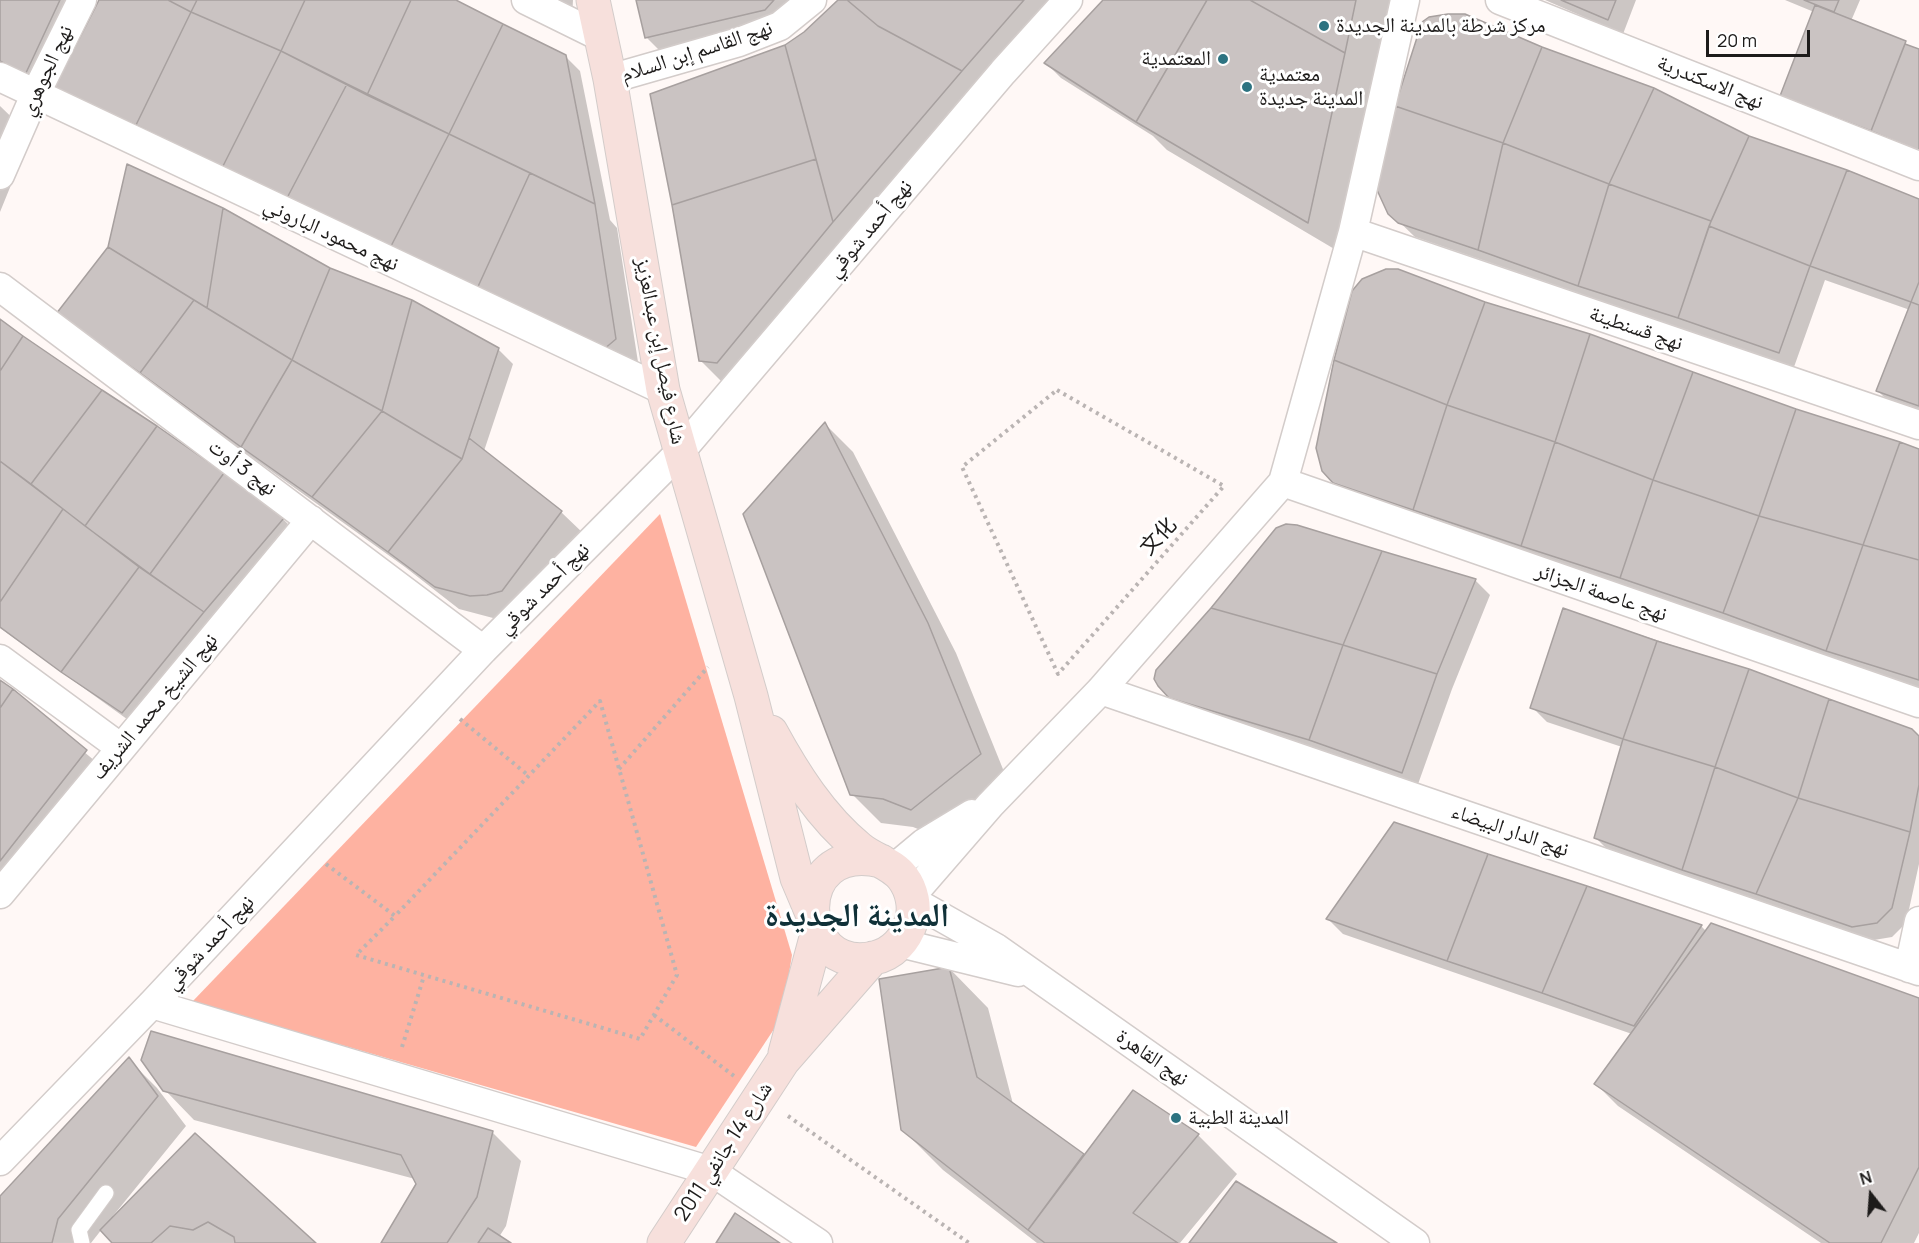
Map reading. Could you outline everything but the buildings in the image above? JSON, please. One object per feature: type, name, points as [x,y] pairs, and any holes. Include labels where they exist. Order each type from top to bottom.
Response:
[{"type":"main road","name":"شارع فيصل إبن عبدالعزيز","points":[[593,0],[610,79],[663,390],[751,696]]},
{"type":"main road","points":[[751,696],[786,760],[820,807],[860,849],[887,864],[905,880],[912,898],[913,918],[887,950],[783,1060]]},
{"type":"main road","points":[[751,696],[797,878],[814,922],[832,950],[845,957],[859,960],[887,950]]},
{"type":"main road","points":[[783,1060],[814,922],[811,900],[819,881],[828,870],[853,858],[887,864]]},
{"type":"main road","name":"شارع 14 جانفي 2011","points":[[664,1243],[783,1060]]},
{"type":"street","name":"نهج الجوهري","points":[[0,175],[34,95],[81,0]]},
{"type":"street","points":[[526,0],[599,36]]},
{"type":"street","name":"نهج القاسم إبن السلام","points":[[610,79],[739,42],[780,26],[812,0]]},
{"type":"street","name":"نهج أحمد شوقي","points":[[0,1161],[152,1004],[483,650],[680,452],[1003,72],[1068,0]]},
{"type":"street","points":[[912,898],[990,805],[1101,690],[1283,483],[1353,232],[1405,0]]},
{"type":"street","name":"نهج الاسكندرية","points":[[1500,0],[1919,166]]},
{"type":"street","name":"نهج محمود الباروني","points":[[0,77],[663,390]]},
{"type":"street","name":"نهج قسنطينة","points":[[1353,232],[1919,425]]},
{"type":"street","name":"نهج 3 أوت","points":[[0,287],[483,650]]},
{"type":"street","name":"نهج عاصمة الجزائر","points":[[1283,483],[1919,704]]},
{"type":"street","name":"نهج الشيخ محمد الشريف","points":[[0,894],[311,520]]},
{"type":"street","points":[[0,659],[121,748]]},
{"type":"street","name":"نهج الدار البيضاء","points":[[1101,690],[1914,970]]},
{"type":"street","points":[[887,864],[990,805]]},
{"type":"street","name":"نهج القاهرة","points":[[912,898],[959,925],[1037,976],[1415,1243]]},
{"type":"street","points":[[1914,970],[1919,921]]},
{"type":"street","points":[[887,950],[1037,976]]},
{"type":"street","points":[[152,1004],[392,1078],[711,1171],[818,1243]]},
{"type":"lane","points":[[82,1243],[79,1230],[106,1193]]},
{"type":"path","name":"文化","points":[[1057,390],[1224,486],[1058,674],[962,467],[1057,390]]},
{"type":"path","points":[[619,769],[735,638]]},
{"type":"path","points":[[436,700],[529,777]]},
{"type":"path","points":[[600,701],[678,975],[640,1039],[356,955],[529,777],[600,701]]},
{"type":"path","points":[[301,845],[395,916]]},
{"type":"path","points":[[392,1078],[424,976]]},
{"type":"path","points":[[654,1015],[760,1096],[969,1243]]},
{"type":"shaded area","points":[[660,514],[792,955],[782,1017],[696,1147],[192,1002]]},
{"type":"place","name":"مركز شرطة بالمدينة الجديدة","points":[[1324,26]]},
{"type":"place","name":"المعتمدية","points":[[1223,59]]},
{"type":"place","name":"معتمدية المدينة جديدة","points":[[1247,87]]},
{"type":"place","name":"المدينة الطبية","points":[[1176,1118]]},
{"type":"district","name":"المدينة الجديدة","points":[[857,917]]}]
